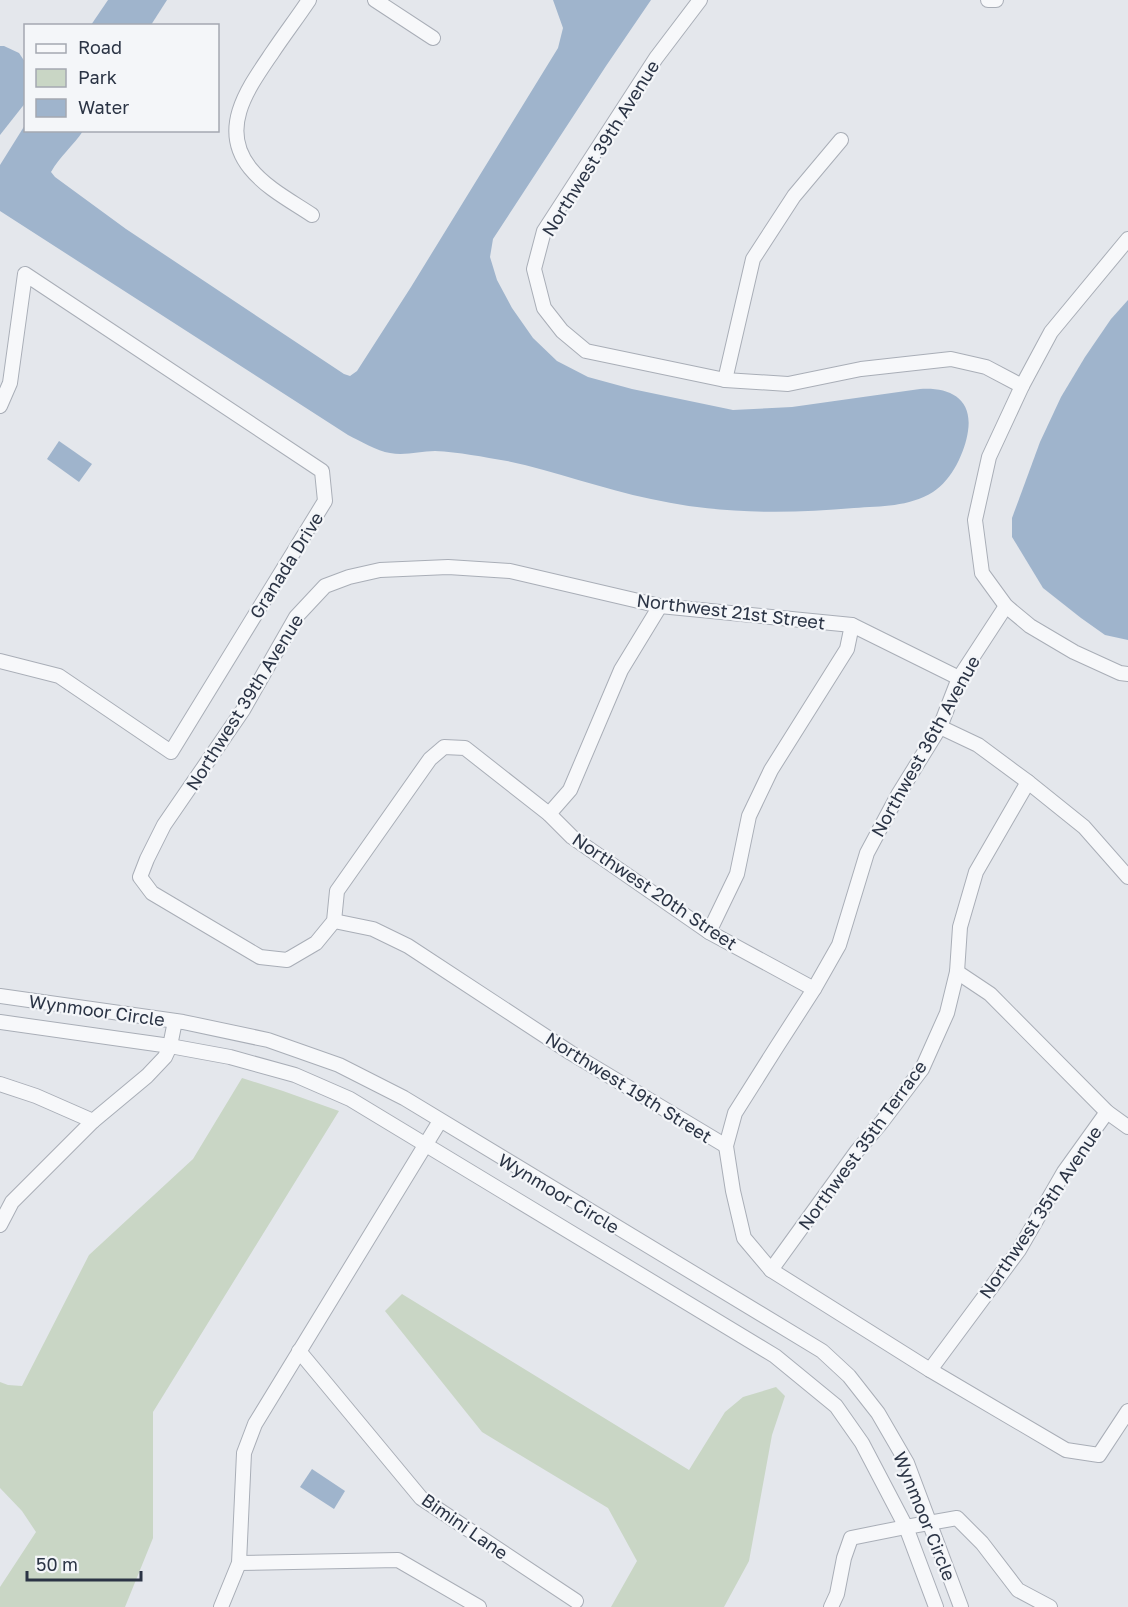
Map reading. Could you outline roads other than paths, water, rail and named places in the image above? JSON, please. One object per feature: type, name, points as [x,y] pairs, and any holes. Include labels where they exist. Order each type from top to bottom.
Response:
[{"type":"street","points":[[309,0],[253,81],[242,102],[236,123],[238,147],[249,167],[266,185],[312,215]]},
{"type":"street","points":[[375,0],[433,38]]},
{"type":"street","name":"Northwest 39th Avenue","points":[[700,0],[656,58],[544,231],[534,269],[544,308],[562,331],[586,351],[725,380]]},
{"type":"street","points":[[988,0],[996,0]]},
{"type":"street","points":[[841,140],[794,196],[753,259],[725,380],[788,384],[861,369],[951,359],[986,367],[1022,386]]},
{"type":"street","points":[[1128,239],[1051,332],[1022,386],[989,457],[975,520],[982,573],[1006,606],[1030,626],[1074,652],[1119,673],[1128,674]]},
{"type":"street","name":"Granada Drive","points":[[0,406],[9,383],[25,274],[322,471],[326,501],[171,752],[59,676],[0,661]]},
{"type":"street","name":"Northwest 21st Street","points":[[349,577],[380,570],[448,567],[510,572],[660,606],[852,625],[959,678]]},
{"type":"street","name":"Northwest 39th Avenue","points":[[334,921],[316,944],[287,960],[260,957],[152,893],[140,877],[164,825],[243,710],[296,617],[325,586],[349,577]]},
{"type":"street","points":[[549,814],[570,790],[621,670],[660,606]]},
{"type":"street","name":"Northwest 36th Avenue","points":[[726,1146],[735,1113],[814,989],[839,945],[867,853],[898,795],[940,727],[959,678],[1006,606]]},
{"type":"street","points":[[709,932],[737,874],[753,806],[771,770],[847,649],[852,625]]},
{"type":"street","points":[[940,727],[978,745],[1028,782],[1084,827],[1128,877]]},
{"type":"street","name":"Northwest 20th Street","points":[[334,921],[337,891],[430,759],[444,747],[465,748],[549,814],[572,837],[709,932],[814,989]]},
{"type":"street","name":"Northwest 35th Terrace","points":[[771,1270],[857,1151],[922,1069],[947,1013],[957,972],[960,927],[976,872],[1028,782]]},
{"type":"street","name":"Northwest 19th Street","points":[[334,921],[373,929],[408,946],[571,1053],[726,1146],[744,1238],[771,1270],[930,1370],[1066,1450],[1099,1455],[1128,1411]]},
{"type":"street","points":[[957,972],[990,994],[1107,1112],[1128,1127]]},
{"type":"street","name":"Wynmoor Circle","points":[[0,996],[176,1021],[268,1040],[339,1065],[404,1098],[822,1351],[849,1376],[878,1413],[907,1463],[961,1607]]},
{"type":"street","points":[[0,1225],[12,1202],[93,1121],[147,1076],[165,1057],[176,1021]]},
{"type":"street","name":"Wynmoor Circle","points":[[0,1022],[170,1046],[230,1057],[294,1075],[350,1099],[782,1361],[836,1406],[862,1443],[906,1527],[936,1607]]},
{"type":"street","points":[[0,1084],[36,1096],[93,1121]]},
{"type":"street","name":"Northwest 35th Avenue","points":[[930,1370],[1019,1250],[1064,1172],[1107,1112]]},
{"type":"street","points":[[221,1607],[239,1563],[244,1453],[255,1424],[440,1121]]},
{"type":"street","name":"Bimini Lane","points":[[299,1351],[421,1498],[576,1601]]},
{"type":"street","points":[[831,1607],[837,1594],[844,1558],[851,1539],[957,1518],[982,1543],[1018,1590],[1050,1607]]},
{"type":"street","points":[[239,1563],[398,1560],[479,1607]]},
{"type":"water","points":[[108,0],[167,0],[152,24],[92,24]]},
{"type":"water","points":[[553,0],[651,0],[493,239],[490,257],[497,280],[512,308],[533,338],[557,361],[588,377],[632,389],[733,410],[792,407],[920,389],[949,393],[957,397],[967,410],[968,431],[957,465],[940,487],[914,501],[885,506],[803,511],[727,510],[651,499],[525,465],[480,456],[435,451],[401,454],[385,452],[348,435],[0,211],[0,165],[24,127],[24,132],[82,132],[51,172],[55,177],[126,229],[350,376],[357,371],[411,287],[558,48],[563,28]]},
{"type":"water","points":[[0,46],[4,46],[19,53],[24,60],[24,105],[0,135]]},
{"type":"water","points":[[1128,300],[1128,640],[1105,635],[1043,588],[1012,537],[1012,518],[1040,442],[1061,397],[1111,319]]},
{"type":"water","points":[[59,441],[92,464],[79,482],[47,459]]},
{"type":"water","points":[[312,1469],[345,1491],[334,1509],[300,1487]]}]
